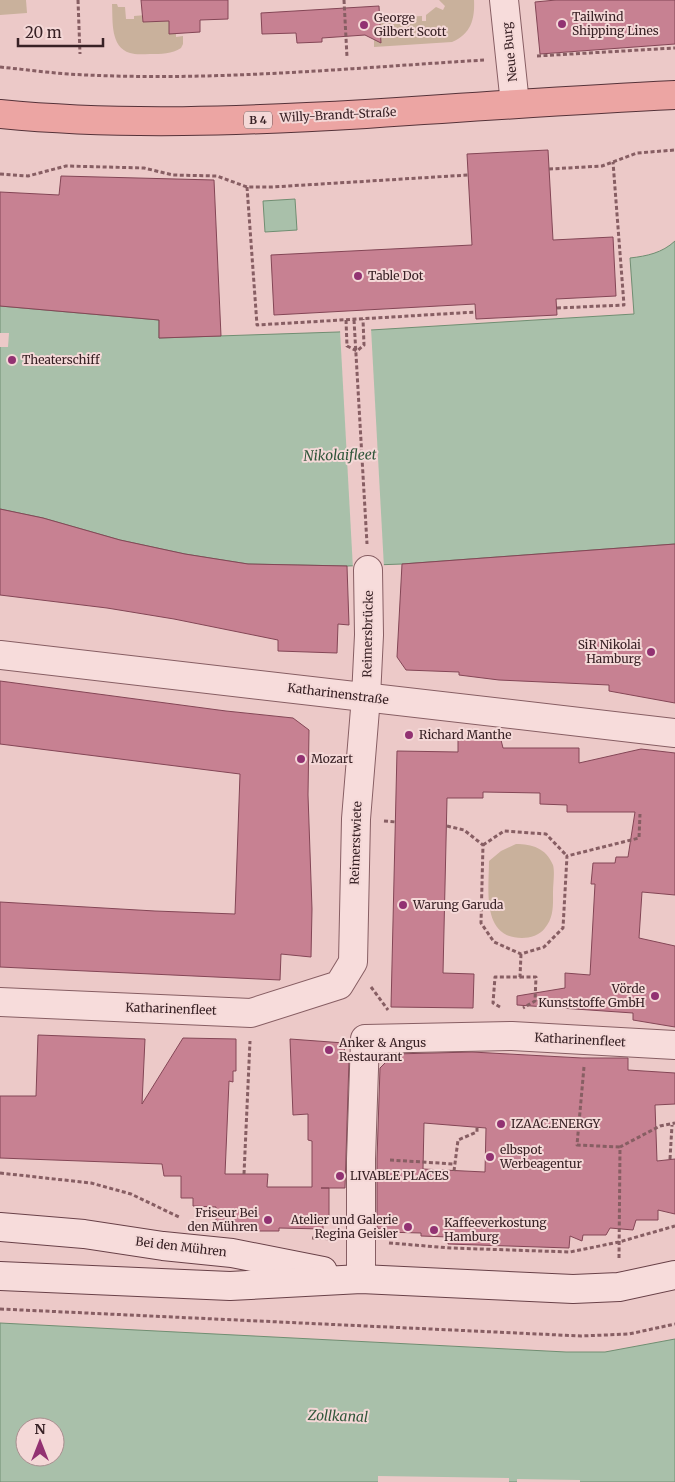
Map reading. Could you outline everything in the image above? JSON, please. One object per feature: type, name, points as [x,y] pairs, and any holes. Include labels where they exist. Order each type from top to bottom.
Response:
[{"type":"main road","name":"Willy-Brandt-Straße","points":[[0,114],[161,122],[243,121],[675,94]]},
{"type":"street","name":"Neue Burg","points":[[504,0],[515,104]]},
{"type":"street","name":"Reimersbrücke","points":[[366,697],[369,635],[368,570]]},
{"type":"street","name":"Katharinenstraße","points":[[0,655],[675,733]]},
{"type":"street","name":"Reimerstwiete","points":[[339,985],[353,962],[356,819],[366,697]]},
{"type":"street","name":"Katharinenfleet","points":[[0,1002],[252,1013],[339,985]]},
{"type":"street","name":"Katharinenfleet","points":[[361,1159],[365,1039],[512,1036],[675,1045]]},
{"type":"street","points":[[361,1159],[361,1279]]},
{"type":"street","name":"Bei den Mühren","points":[[0,1227],[84,1234],[163,1246],[232,1253],[361,1279]]},
{"type":"street","name":"Bei den Mühren","points":[[0,1276],[230,1286],[361,1279],[573,1289],[619,1287],[675,1276]]},
{"type":"path","points":[[78,0],[80,54]]},
{"type":"path","points":[[344,0],[347,57]]},
{"type":"path","points":[[531,57],[675,48]]},
{"type":"path","points":[[0,67],[86,75],[182,76],[484,60]]},
{"type":"path","points":[[549,169],[602,166],[637,153],[675,150]]},
{"type":"path","points":[[557,308],[624,305],[613,162]]},
{"type":"path","points":[[0,174],[28,176],[66,166],[144,168],[173,175],[217,176],[247,187],[468,175]]},
{"type":"path","points":[[247,187],[257,325],[476,312]]},
{"type":"path","points":[[357,351],[364,345],[362,319]]},
{"type":"path","points":[[346,320],[348,346],[357,351]]},
{"type":"path","points":[[354,320],[368,570]]},
{"type":"path","points":[[567,856],[639,838],[640,814]]},
{"type":"path","points":[[446,826],[464,830],[483,845]]},
{"type":"path","points":[[504,831],[546,834],[567,856],[564,928],[544,947],[521,954],[494,942],[481,923],[483,845],[504,831]]},
{"type":"path","points":[[520,976],[521,954]]},
{"type":"path","points":[[493,1003],[495,977],[536,977],[536,1000]]},
{"type":"path","points":[[244,1174],[252,1013]]},
{"type":"path","points":[[587,1041],[577,1145],[620,1147],[660,1126],[673,1124],[670,1159]]},
{"type":"path","points":[[454,1171],[458,1140],[477,1132],[477,1126]]},
{"type":"path","points":[[619,1287],[620,1147]]},
{"type":"path","points":[[361,1159],[454,1164]]},
{"type":"path","points":[[0,1309],[581,1336],[629,1334],[675,1324]]},
{"type":"shaded area","points":[[0,0],[26,0],[27,13],[0,15]]},
{"type":"shaded area","points":[[439,0],[474,0],[474,13],[471,25],[464,35],[452,42],[374,47],[374,39],[381,38],[380,18],[399,17],[399,21],[403,21],[403,17],[422,16],[422,21],[426,21],[426,15],[436,7],[443,10],[445,6]]},
{"type":"shaded area","points":[[112,4],[117,4],[118,7],[125,7],[126,19],[134,19],[134,16],[146,15],[146,17],[142,17],[143,22],[169,21],[169,33],[176,33],[176,37],[183,36],[181,48],[170,53],[158,54],[135,54],[124,50],[119,45],[114,33]]},
{"type":"shaded area","points":[[516,844],[538,848],[547,855],[554,868],[553,906],[550,920],[540,933],[525,938],[509,936],[500,930],[490,910],[489,861],[501,851]]},
{"type":"water","points":[[295,199],[297,230],[265,232],[263,201]]},
{"type":"water","name":"Nikolaifleet","points":[[675,241],[675,544],[402,564],[347,566],[248,564],[185,554],[120,540],[43,518],[0,509],[0,306],[159,320],[159,338],[338,332],[634,314],[630,258],[654,253]]},
{"type":"water","name":"Zollkanal","points":[[0,1323],[566,1352],[605,1352],[675,1339],[675,1482],[0,1482]]},
{"type":"pier","points":[[371,328],[384,568],[353,569],[340,330]]},
{"type":"pier","points":[[0,333],[9,333],[8,347],[0,347]]},
{"type":"pier","points":[[378,1476],[509,1478],[509,1482],[378,1482]]},
{"type":"pier","points":[[517,1479],[580,1480],[580,1482],[517,1482]]},
{"type":"building","points":[[141,0],[228,0],[228,19],[200,20],[200,32],[169,34],[169,21],[143,22]]},
{"type":"building","points":[[556,0],[675,0],[675,44],[540,54],[535,2]]},
{"type":"building","points":[[379,6],[381,43],[365,35],[322,38],[322,42],[297,43],[296,33],[262,34],[261,13]]},
{"type":"building","points":[[548,150],[553,240],[613,237],[616,296],[556,299],[557,315],[476,319],[475,304],[274,315],[271,255],[472,245],[467,154]]},
{"type":"building","points":[[61,176],[214,180],[221,336],[159,338],[159,320],[0,306],[0,192],[59,195]]},
{"type":"building","points":[[0,509],[43,518],[120,540],[185,554],[248,564],[347,566],[349,625],[338,624],[337,653],[278,651],[278,640],[174,619],[107,608],[0,595]]},
{"type":"building","points":[[675,544],[675,703],[609,691],[609,685],[499,680],[459,675],[459,672],[406,670],[397,657],[402,564]]},
{"type":"building","points":[[0,681],[293,718],[309,730],[308,795],[312,909],[311,957],[281,954],[280,980],[0,967],[0,902],[235,914],[240,774],[0,744]]},
{"type":"building","points":[[458,739],[501,740],[503,748],[579,748],[579,763],[641,749],[675,753],[675,895],[642,892],[639,938],[675,946],[675,1027],[633,1020],[633,1013],[517,1005],[517,996],[565,988],[565,973],[590,975],[595,884],[591,884],[593,863],[615,863],[616,857],[628,857],[635,812],[567,812],[567,805],[540,804],[540,793],[483,792],[483,798],[447,798],[443,973],[474,974],[473,1008],[391,1007],[397,751],[458,752]]},
{"type":"building","points":[[38,1035],[145,1039],[142,1104],[183,1038],[236,1039],[236,1071],[233,1071],[233,1082],[229,1081],[225,1174],[268,1174],[267,1187],[312,1187],[312,1141],[308,1140],[308,1114],[293,1115],[290,1039],[344,1043],[345,1061],[349,1060],[345,1188],[329,1188],[329,1218],[323,1218],[323,1229],[279,1228],[279,1231],[249,1231],[231,1229],[231,1222],[216,1222],[216,1207],[193,1206],[193,1198],[181,1198],[181,1176],[164,1176],[162,1164],[0,1158],[0,1096],[36,1096]]},
{"type":"building","points":[[472,1052],[582,1058],[628,1058],[628,1070],[675,1073],[675,1104],[655,1105],[657,1161],[675,1159],[675,1214],[658,1210],[658,1220],[636,1220],[633,1230],[610,1228],[606,1235],[583,1235],[582,1241],[570,1236],[569,1248],[448,1244],[449,1237],[421,1236],[421,1233],[383,1232],[377,1227],[380,1068],[394,1054]],"holes":[[[424,1123],[486,1128],[485,1172],[423,1169]]]},
{"type":"place","name":"Tailwind Shipping Lines","points":[[562,24]]},
{"type":"place","name":"George Gilbert Scott","points":[[364,25]]},
{"type":"place","name":"Table Dot","points":[[358,276]]},
{"type":"place","name":"Theaterschiff","points":[[12,360]]},
{"type":"place","name":"SiR Nikolai Hamburg","points":[[651,652]]},
{"type":"place","name":"Richard Manthe","points":[[409,735]]},
{"type":"place","name":"Mozart","points":[[301,759]]},
{"type":"place","name":"Warung Garuda","points":[[403,905]]},
{"type":"place","name":"Vörde Kunststoffe GmbH","points":[[655,996]]},
{"type":"place","name":"Anker & Angus Restaurant","points":[[329,1050]]},
{"type":"place","name":"IZAAC.ENERGY","points":[[501,1124]]},
{"type":"place","name":"elbspot Werbeagentur","points":[[490,1157]]},
{"type":"place","name":"LIVABLE PLACES","points":[[340,1176]]},
{"type":"place","name":"Friseur Bei den Mühren","points":[[268,1220]]},
{"type":"place","name":"Atelier und Galerie Regina Geisler","points":[[408,1227]]},
{"type":"place","name":"Kaffeeverkostung Hamburg","points":[[434,1230]]}]
